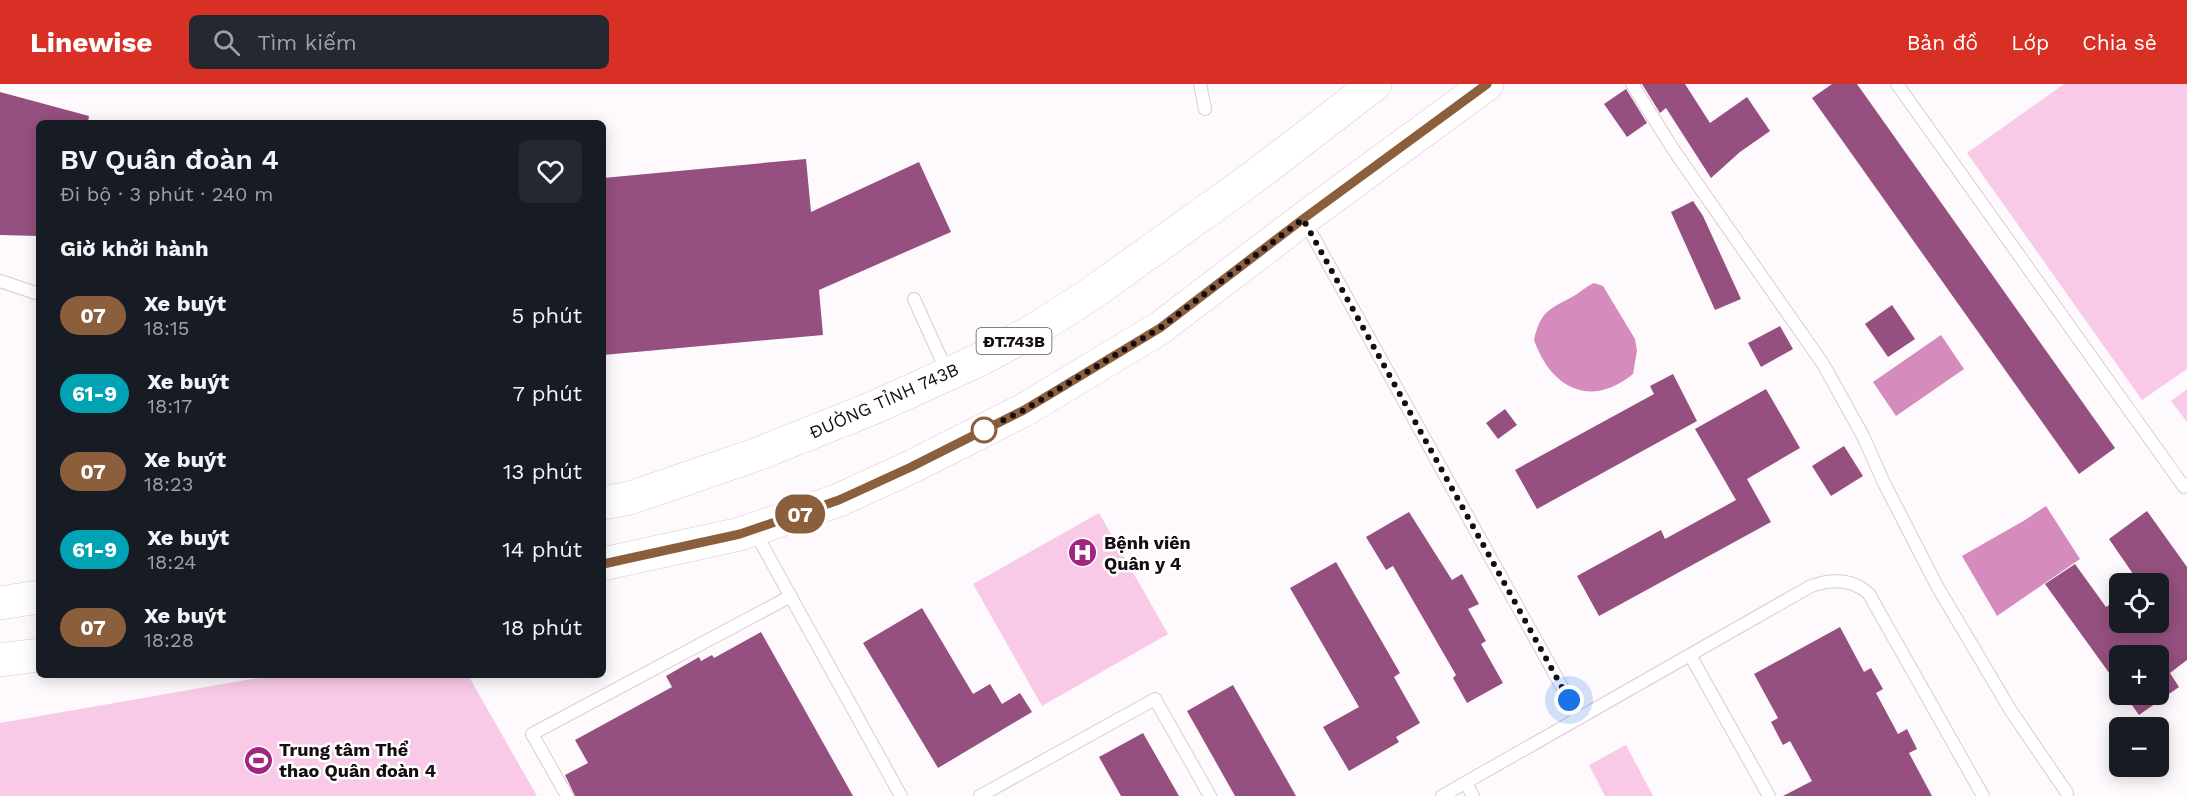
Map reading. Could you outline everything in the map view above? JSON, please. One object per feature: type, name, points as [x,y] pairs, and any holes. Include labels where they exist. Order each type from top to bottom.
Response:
[{"type":"main road","name":"ĐƯỜNG TỈNH 743B","points":[[606,502],[630,498],[754,455],[873,408],[979,360],[1036,329],[1088,296],[1254,177],[1375,84]]},
{"type":"main road","points":[[606,563],[754,530],[839,500],[911,467],[1024,410],[1160,328],[1303,219],[1487,84]]},
{"type":"main road","points":[[0,603],[36,597]]},
{"type":"main road","points":[[0,660],[36,655]]},
{"type":"lane","points":[[1200,84],[1205,110]]},
{"type":"lane","points":[[1632,84],[1675,152],[1823,364],[1863,436],[1893,501],[1937,586],[2011,711],[2067,793]]},
{"type":"lane","points":[[1897,84],[2186,487]]},
{"type":"lane","points":[[1303,219],[1579,718]]},
{"type":"lane","points":[[0,281],[36,293]]},
{"type":"lane","points":[[914,299],[947,373]]},
{"type":"lane","points":[[754,530],[901,796]]},
{"type":"lane","points":[[1442,796],[1810,586],[1834,580],[1856,585],[1869,594],[1983,796]]},
{"type":"lane","points":[[567,796],[532,734],[791,596]]},
{"type":"lane","points":[[1690,655],[1769,796]]},
{"type":"lane","points":[[980,796],[1155,699],[1210,796]]},
{"type":"lane","points":[[1466,783],[1473,796]]},
{"type":"shaded area","points":[[2064,84],[2187,84],[2187,369],[2142,400],[1967,153]]},
{"type":"shaded area","points":[[1594,283],[1603,286],[1635,339],[1637,351],[1633,374],[1617,385],[1602,390],[1587,391],[1574,388],[1561,381],[1541,357],[1534,340],[1544,315]]},
{"type":"shaded area","points":[[1941,335],[1964,369],[1896,416],[1873,382]]},
{"type":"shaded area","points":[[2187,389],[2187,422],[2171,401]]},
{"type":"shaded area","points":[[2046,506],[2080,559],[1997,616],[1962,556]]},
{"type":"shaded area","points":[[1099,513],[1168,634],[1042,706],[973,584]]},
{"type":"shaded area","name":"Trung tâm Thể thao Quân đoàn 4","points":[[258,678],[470,678],[537,796],[0,796],[0,723]]},
{"type":"shaded area","points":[[1626,745],[1653,796],[1605,796],[1589,765]]},
{"type":"building","points":[[1642,84],[1685,84],[1710,123],[1747,97],[1770,131],[1740,152],[1711,178],[1666,108],[1660,113]]},
{"type":"building","points":[[1832,84],[1857,84],[2115,448],[2079,474],[1812,98]]},
{"type":"building","points":[[1626,89],[1647,123],[1627,137],[1604,104]]},
{"type":"building","points":[[0,92],[89,116],[88,120],[36,120],[36,236],[0,235]]},
{"type":"building","points":[[806,159],[811,212],[919,162],[951,232],[819,290],[823,335],[606,355],[606,178]]},
{"type":"building","points":[[1693,201],[1703,216],[1741,299],[1715,310],[1671,212]]},
{"type":"building","points":[[1892,305],[1915,339],[1888,357],[1865,324]]},
{"type":"building","points":[[1780,326],[1793,349],[1761,367],[1748,343]]},
{"type":"building","points":[[1673,374],[1697,421],[1537,509],[1515,470],[1654,394],[1650,386]]},
{"type":"building","points":[[1766,389],[1800,448],[1747,479],[1771,522],[1599,616],[1577,576],[1661,530],[1665,539],[1736,500],[1695,429]]},
{"type":"building","points":[[1505,409],[1517,425],[1498,439],[1486,423]]},
{"type":"building","points":[[1844,446],[1863,476],[1831,496],[1812,466]]},
{"type":"building","points":[[2147,511],[2187,567],[2187,660],[2170,673],[2179,687],[2169,694],[2169,645],[2109,645],[2109,673],[2045,584],[2075,564],[2106,607],[2109,605],[2109,633],[2169,633],[2169,573],[2132,573],[2109,539]]},
{"type":"building","points":[[1409,512],[1452,580],[1462,574],[1479,604],[1468,609],[1486,641],[1481,644],[1503,683],[1467,703],[1453,678],[1456,675],[1393,566],[1386,570],[1366,537]]},
{"type":"building","points":[[1336,562],[1400,673],[1394,677],[1420,723],[1396,737],[1399,742],[1349,771],[1323,727],[1359,707],[1290,588]]},
{"type":"building","points":[[922,608],[973,694],[990,684],[1002,704],[1020,693],[1032,712],[938,768],[863,643]]},
{"type":"building","points":[[1840,627],[1864,672],[1871,668],[1883,689],[1876,693],[1898,734],[1907,729],[1917,749],[1909,753],[1932,796],[1783,796],[1812,781],[1790,741],[1783,745],[1771,722],[1778,718],[1754,674]]},
{"type":"building","points":[[761,632],[853,796],[575,796],[565,775],[588,763],[575,740],[672,687],[666,676],[699,657],[701,661],[712,655],[714,658]]},
{"type":"building","points":[[1233,685],[1296,796],[1235,796],[1187,711]]},
{"type":"building","points":[[2132,705],[2153,705],[2139,715]]},
{"type":"building","points":[[1143,733],[1179,796],[1121,796],[1099,757]]},
{"type":"bus line","name":"07","points":[[606,563],[740,534],[839,500],[911,467],[1024,410],[1160,328],[1303,219],[1487,84]]},
{"type":"place","name":"Bệnh viên Quân y 4","points":[[1083,553]]},
{"type":"place","name":"Trung tâm Thể thao Quân đoàn 4","points":[[258,760]]},
{"type":"route","points":[[984,430],[1024,410],[1160,328],[1303,219],[1569,700]]}]
